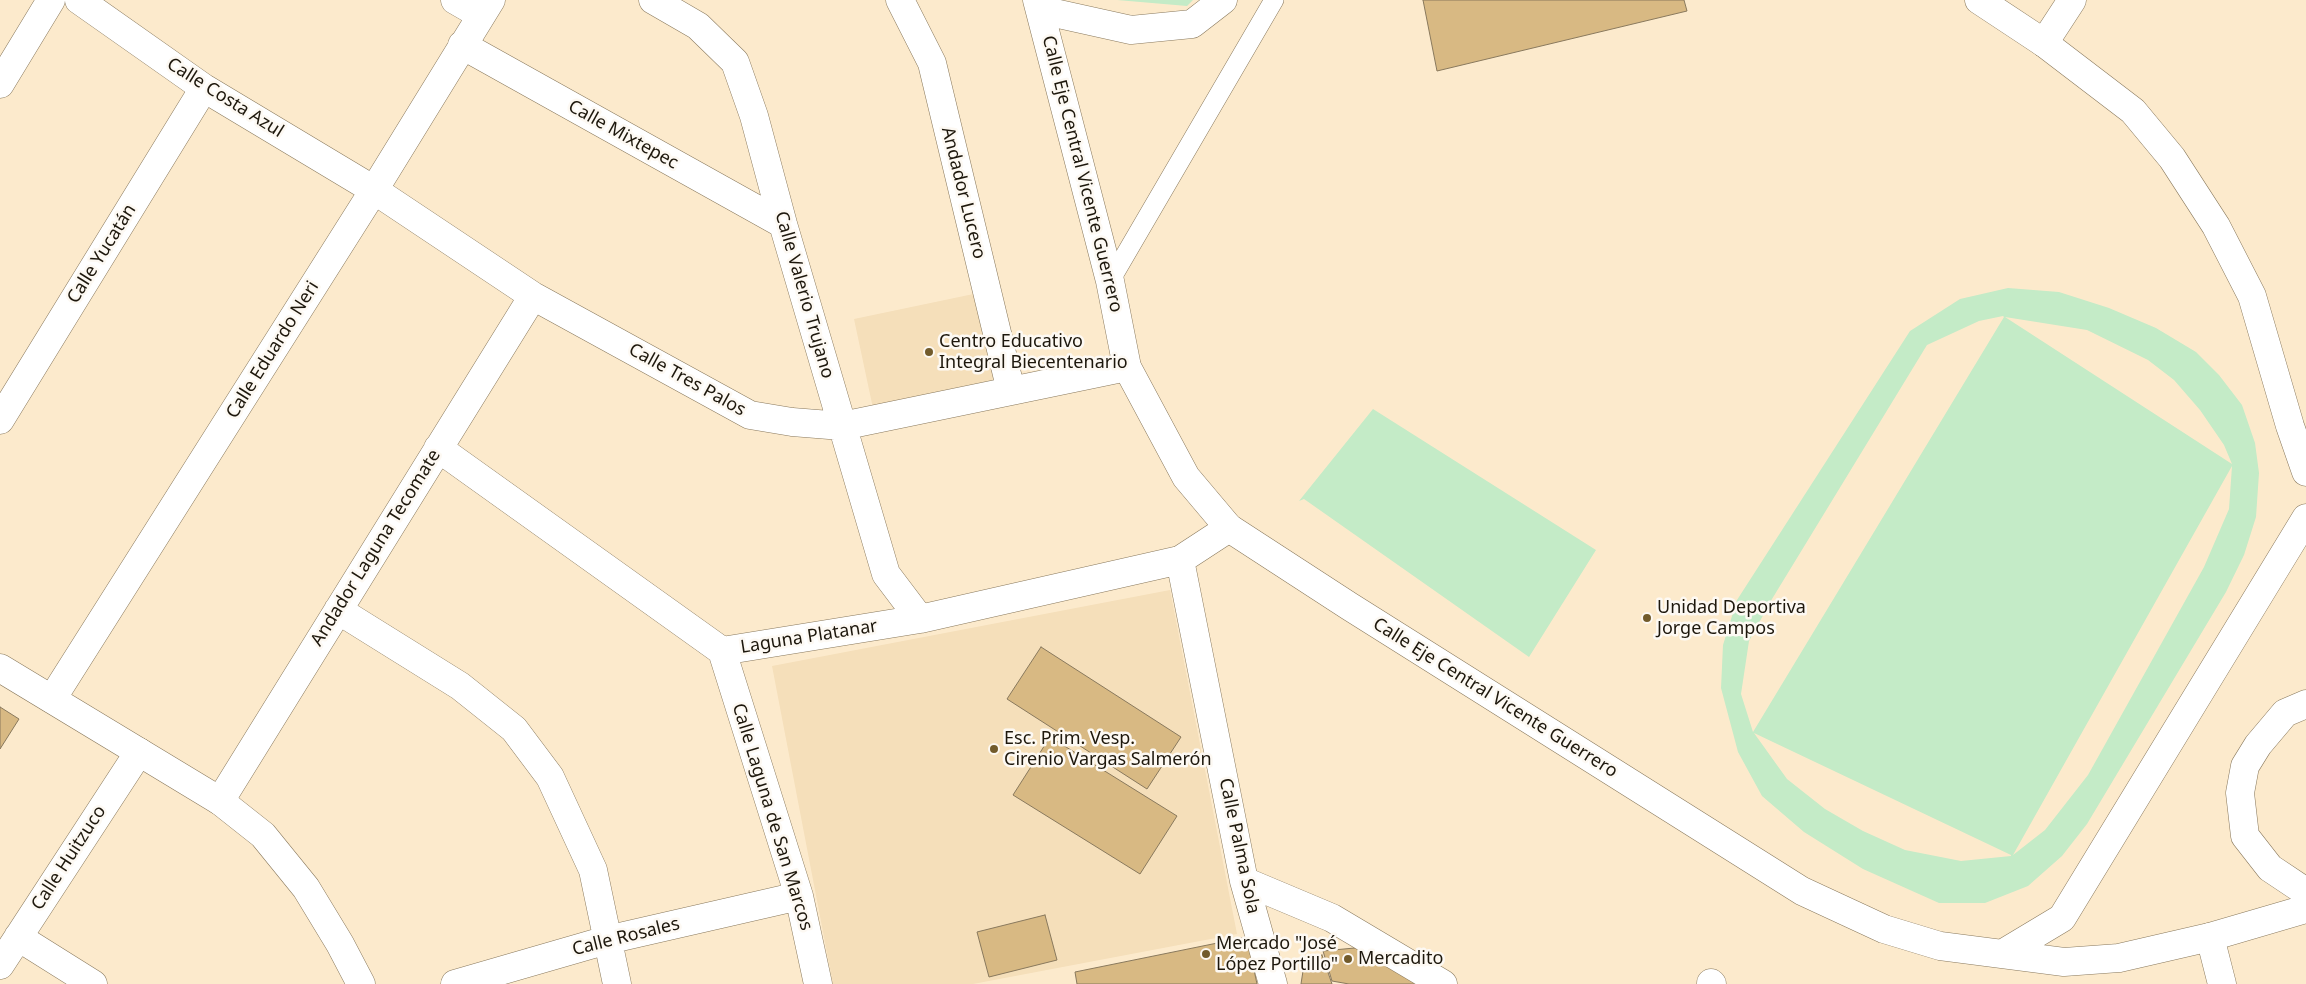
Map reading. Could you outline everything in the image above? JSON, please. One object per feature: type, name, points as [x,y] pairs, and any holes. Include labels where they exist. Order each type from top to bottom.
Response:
[{"type":"street","points":[[0,84],[51,0]]},
{"type":"street","name":"Calle Costa Azul","points":[[79,0],[204,88],[374,190]]},
{"type":"street","points":[[456,0],[486,8]]},
{"type":"street","name":"Calle Valerio Trujano","points":[[653,0],[698,26],[735,62],[754,116],[783,224],[886,574],[920,619]]},
{"type":"street","name":"Andador Lucero","points":[[900,0],[932,63],[1011,391]]},
{"type":"street","points":[[1039,5],[1131,30],[1192,24],[1223,0]]},
{"type":"street","points":[[1979,0],[2044,43],[2133,111],[2172,158],[2216,226],[2252,296],[2298,423],[2306,472]]},
{"type":"street","points":[[2044,43],[2072,0]]},
{"type":"street","name":"Calle Eje Central Vicente Guerrero","points":[[1039,5],[1110,281],[1127,367],[1186,477],[1229,528],[1349,606],[1802,891],[1893,932],[1940,946],[2064,962],[2119,958],[2210,937],[2306,910]]},
{"type":"street","name":"Calle Eduardo Neri","points":[[52,699],[374,190],[486,8]]},
{"type":"street","name":"Calle Mixtepec","points":[[462,45],[783,224]]},
{"type":"street","name":"Calle Yucatán","points":[[0,420],[204,88]]},
{"type":"street","name":"Calle Tres Palos","points":[[374,190],[533,296],[750,415],[792,422],[842,426],[1127,367]]},
{"type":"street","name":"Andador Laguna Tecomate","points":[[220,801],[533,296]]},
{"type":"street","name":"Laguna Platanar","points":[[438,448],[722,651],[920,619],[1180,560],[1229,528]]},
{"type":"street","points":[[2002,954],[2062,918],[2306,518]]},
{"type":"street","name":"Calle Palma Sola","points":[[1180,560],[1244,881],[1273,984]]},
{"type":"street","points":[[338,610],[460,686],[514,729],[550,777],[593,870],[617,984]]},
{"type":"street","name":"Calle Laguna de San Marcos","points":[[722,651],[799,896],[818,984]]},
{"type":"street","points":[[0,668],[220,801],[263,835],[306,888],[340,944],[361,984]]},
{"type":"street","points":[[2306,704],[2285,713],[2258,745],[2245,766],[2240,793],[2245,836],[2270,868],[2306,892]]},
{"type":"street","name":"Calle Huitzuco","points":[[0,965],[138,752]]},
{"type":"street","points":[[1244,881],[1332,918],[1443,984]]},
{"type":"street","name":"Calle Rosales","points":[[455,984],[607,940],[799,896]]},
{"type":"street","points":[[18,937],[93,984]]},
{"type":"street","points":[[2210,937],[2222,984]]},
{"type":"lane","points":[[1110,281],[1274,0]]},
{"type":"shaded area","name":"Centro Educativo Integral Biecentenario","points":[[983,292],[1003,386],[874,413],[854,319]]},
{"type":"shaded area","name":"Esc. Prim. Vesp. Cirenio Vargas Salmerón","points":[[1170,590],[1237,934],[973,984],[833,984],[772,666]]},
{"type":"green space","points":[[1117,0],[1193,0],[1187,6]]},
{"type":"green space","points":[[2008,288],[2059,292],[2109,308],[2156,328],[2196,352],[2219,375],[2242,405],[2255,443],[2259,473],[2256,517],[2244,555],[2226,592],[2087,824],[2062,856],[2028,886],[1985,903],[1939,903],[1863,869],[1804,832],[1762,796],[1738,752],[1721,688],[1723,645],[1737,600],[1910,331],[1960,299]],"holes":[[[2004,317],[1753,732],[1741,694],[1749,641],[1772,599],[1927,345],[1979,321]],[[2005,317],[2087,330],[2148,360],[2174,380],[2200,410],[2224,445],[2232,464]],[[2232,466],[2229,509],[2204,567],[2088,775],[2045,830],[2013,855]],[[1754,733],[2011,856],[1961,861],[1905,850],[1863,831],[1825,809],[1787,779]]]},
{"type":"green space","points":[[1373,409],[1596,550],[1529,657],[1304,499],[1299,501]]},
{"type":"building","points":[[1423,0],[1684,0],[1687,11],[1437,71]]},
{"type":"building","points":[[1041,647],[1181,737],[1147,789],[1007,699]]},
{"type":"building","points":[[0,707],[19,719],[0,749]]},
{"type":"building","points":[[1050,737],[1177,816],[1140,874],[1013,795]]},
{"type":"building","points":[[1045,915],[1057,960],[989,977],[977,932]]},
{"type":"building","name":"Mercado \"José López Portillo\"","points":[[1247,937],[1257,984],[1077,984],[1075,972]]},
{"type":"building","name":"Mercadito","points":[[1365,947],[1423,984],[1349,984],[1332,981],[1323,951]]},
{"type":"building","points":[[1322,955],[1332,984],[1301,984],[1303,971],[1315,958]]},
{"type":"place","name":"Centro Educativo Integral Biecentenario","points":[[929,352]]},
{"type":"place","name":"Unidad Deportiva Jorge Campos","points":[[1647,618]]},
{"type":"place","name":"Esc. Prim. Vesp. Cirenio Vargas Salmerón","points":[[994,749]]},
{"type":"place","name":"Mercado \"José López Portillo\"","points":[[1206,954]]},
{"type":"place","name":"Mercadito","points":[[1348,959]]}]
